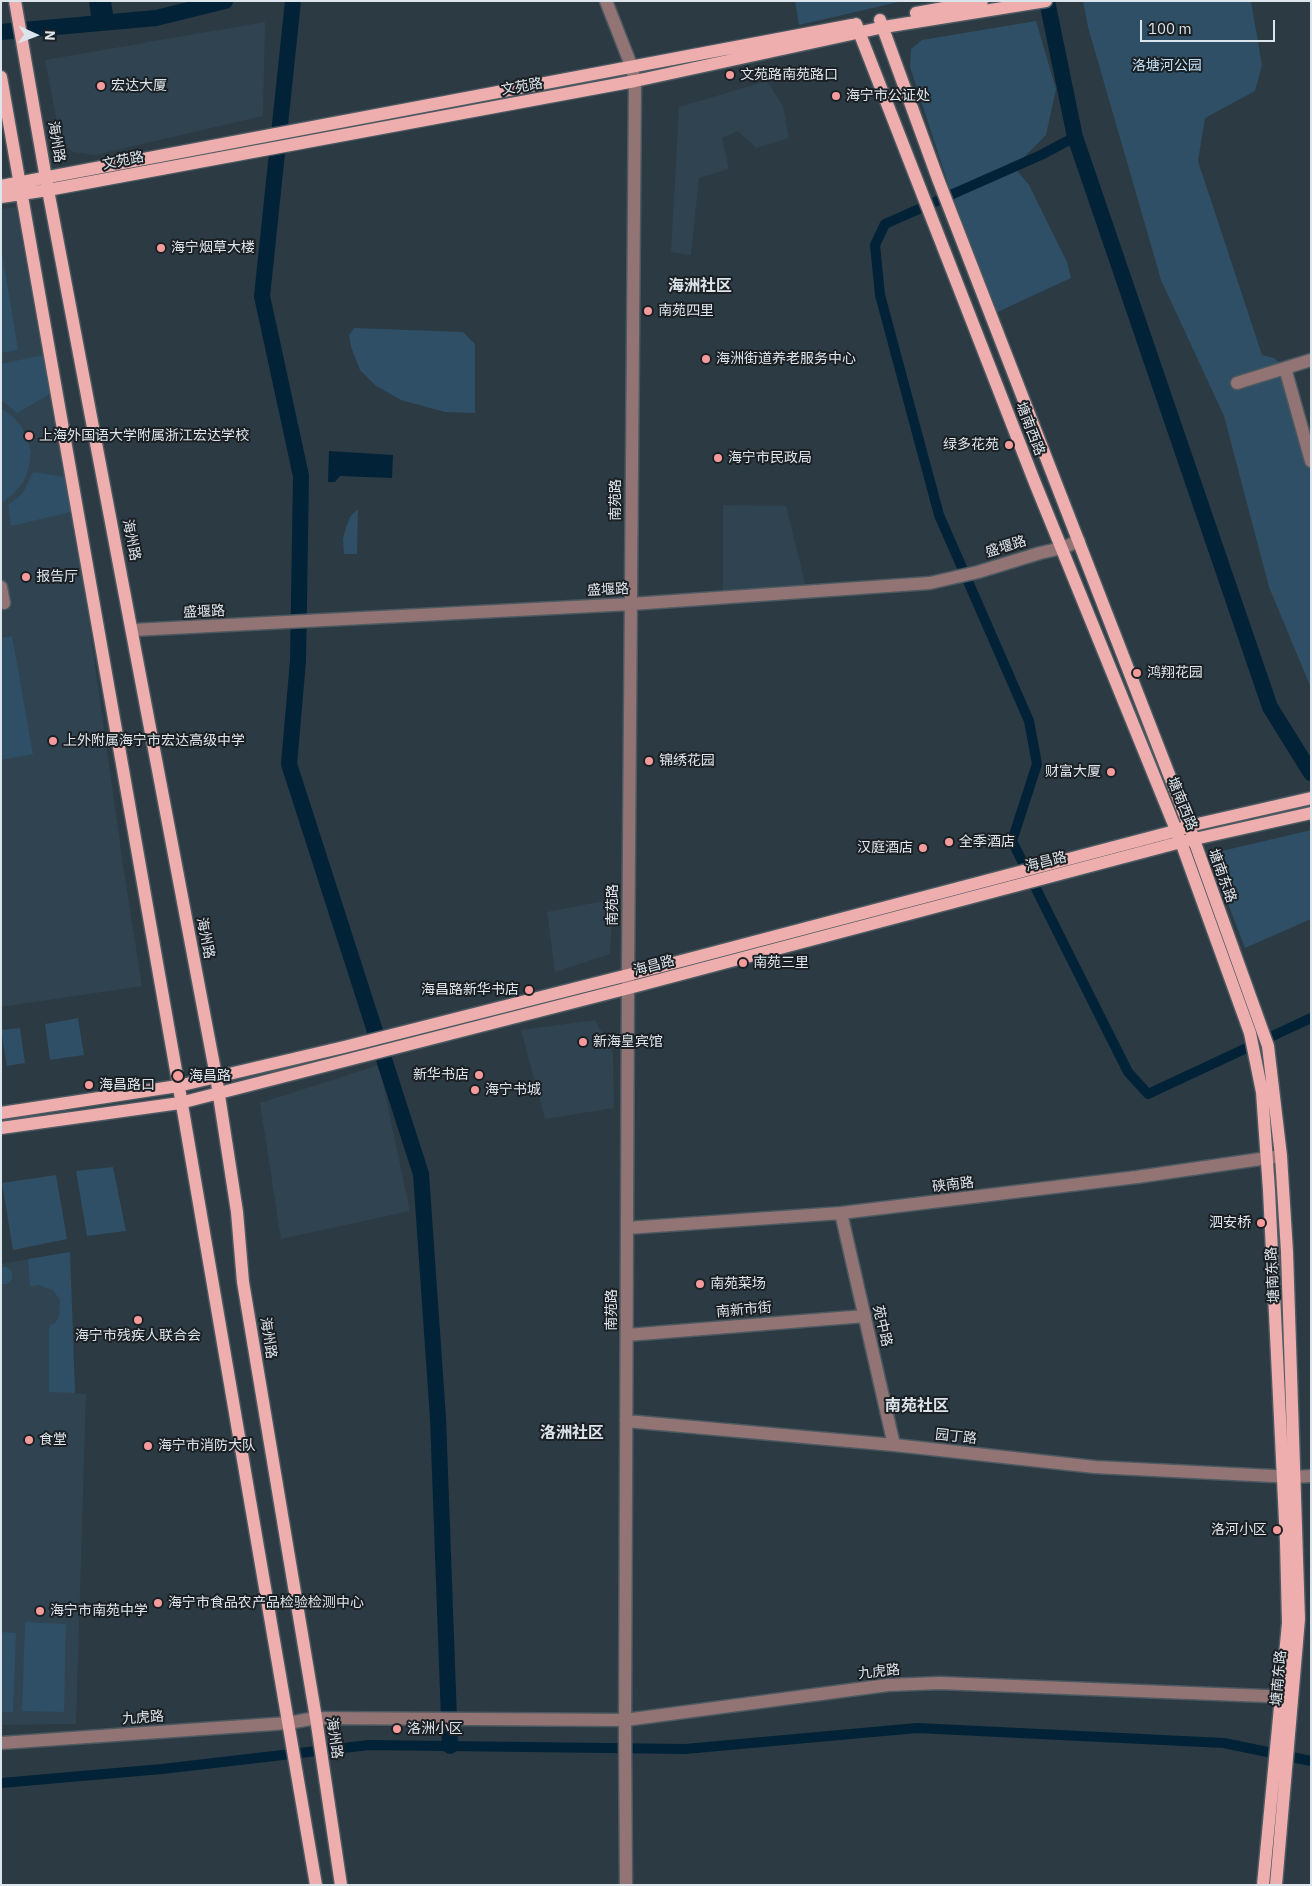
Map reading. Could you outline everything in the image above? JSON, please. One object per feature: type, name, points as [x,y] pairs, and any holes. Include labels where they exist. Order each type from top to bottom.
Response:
[{"type":"main road","name":"文苑路","points":[[1,197],[47,177],[631,65],[857,28],[982,1]]},
{"type":"main road","name":"文苑路","points":[[882,23],[1014,7],[1046,1]]},
{"type":"main road","name":"海州路","points":[[16,5],[48,190],[133,630],[219,1093],[237,1212],[243,1282],[316,1718],[341,1885]]},
{"type":"main road","name":"塘南西路","points":[[882,23],[952,216],[1189,826]]},
{"type":"main road","name":"文苑路","points":[[1,186],[48,190],[635,81],[857,28]]},
{"type":"main road","name":"塘南西路","points":[[857,28],[1062,548],[1135,727],[1183,838]]},
{"type":"main road","points":[[1,78],[316,1885]]},
{"type":"main road","points":[[1189,826],[1311,798]]},
{"type":"main road","name":"海昌路","points":[[1,1128],[180,1103],[219,1093],[346,1053],[628,975],[1183,838],[1311,813]]},
{"type":"main road","name":"塘南东路","points":[[1189,826],[1183,838],[1250,1032],[1262,1092],[1288,1477]]},
{"type":"main road","name":"塘南东路","points":[[1183,838],[1268,1046],[1281,1156],[1289,1298],[1288,1623],[1286,1697],[1280,1775]]},
{"type":"main road","name":"海昌路","points":[[412,1036],[628,988],[1009,881]]},
{"type":"main road","name":"海昌路","points":[[1,1113],[178,1086],[216,1076],[346,1053]]},
{"type":"main road","points":[[1264,1885],[1280,1775]]},
{"type":"main road","points":[[1276,1885],[1280,1775]]},
{"type":"street","name":"南苑路","points":[[606,1],[631,65],[635,81],[626,1334],[626,1885]]},
{"type":"street","points":[[1237,383],[1311,360]]},
{"type":"street","points":[[1284,368],[1311,461]]},
{"type":"street","name":"盛堰路","points":[[133,630],[630,604],[930,583],[978,572],[1040,552],[1062,548],[1079,541]]},
{"type":"street","points":[[1,587],[4,602]]},
{"type":"street","name":"硖南路","points":[[627,1228],[841,1213],[1108,1181],[1281,1156]]},
{"type":"street","name":"苑中路","points":[[841,1213],[894,1445]]},
{"type":"street","name":"南新市街","points":[[626,1334],[865,1316]]},
{"type":"street","name":"园丁路","points":[[626,1421],[894,1445],[1095,1467],[1288,1477],[1311,1476]]},
{"type":"street","name":"九虎路","points":[[1,1743],[289,1729],[316,1718],[483,1719],[625,1724],[888,1685],[940,1683],[1286,1697]]},
{"type":"shaded area","points":[[89,1],[111,1],[114,21],[92,23]]},
{"type":"shaded area","points":[[265,22],[263,116],[95,155],[73,152],[61,143],[45,60]]},
{"type":"shaded area","points":[[767,81],[783,106],[789,138],[756,148],[738,131],[722,138],[729,169],[699,178],[691,255],[671,252],[679,107]]},
{"type":"shaded area","name":"上外附属海宁市宏达高级中学","points":[[16,207],[86,601],[142,986],[1,1007],[1,209]]},
{"type":"shaded area","points":[[329,451],[393,455],[392,478],[340,476],[335,482],[328,482]]},
{"type":"shaded area","points":[[723,505],[786,506],[806,587],[723,591]]},
{"type":"shaded area","points":[[613,899],[610,954],[555,972],[547,912]]},
{"type":"shaded area","points":[[595,1020],[613,1052],[614,1108],[545,1119],[521,1030]]},
{"type":"shaded area","points":[[379,1065],[410,1211],[281,1239],[260,1103]]},
{"type":"shaded area","name":"海宁市南苑中学","points":[[70,1252],[75,1393],[86,1394],[76,1724],[1,1725],[1,1264]]},
{"type":"green space","points":[[795,1],[903,1],[799,25]]},
{"type":"green space","name":"洛塘河公园","points":[[1083,1],[1251,1],[1262,65],[1255,91],[1205,118],[1198,161],[1262,355],[1274,358],[1285,368],[1311,461],[1311,688],[1269,587],[1224,416],[1161,280],[1088,27]]},
{"type":"green space","points":[[1036,21],[1056,89],[1046,135],[1014,167],[1029,185],[1067,262],[1071,278],[991,315],[910,67],[911,49],[922,40]]},
{"type":"green space","points":[[1,247],[18,350],[1,353]]},
{"type":"green space","points":[[354,328],[463,332],[475,344],[475,413],[445,412],[401,400],[376,386],[360,370],[351,347],[349,335]]},
{"type":"green space","points":[[43,355],[50,394],[17,413],[1,400],[1,364]]},
{"type":"green space","points":[[1,409],[11,415],[22,427],[31,451],[29,467],[23,483],[12,495],[2,502]]},
{"type":"green space","points":[[33,472],[64,477],[71,512],[11,526],[8,505],[23,493]]},
{"type":"green space","points":[[358,509],[357,554],[344,554],[343,539],[346,527],[350,517]]},
{"type":"green space","points":[[12,636],[33,754],[1,760],[1,638]]},
{"type":"green space","points":[[1311,830],[1311,919],[1245,948],[1209,854]]},
{"type":"green space","points":[[78,1018],[84,1055],[50,1060],[45,1024]]},
{"type":"green space","points":[[20,1028],[25,1063],[7,1066],[1,1030]]},
{"type":"green space","points":[[113,1167],[126,1231],[87,1236],[76,1171]]},
{"type":"green space","points":[[56,1175],[67,1239],[13,1250],[2,1183]]},
{"type":"green space","points":[[70,1252],[75,1393],[49,1392],[49,1330],[50,1325],[55,1323],[59,1317],[60,1300],[53,1290],[38,1285],[30,1287],[28,1259]]},
{"type":"green space","points":[[1,1267],[7,1267],[12,1272],[12,1279],[7,1284],[1,1284]]},
{"type":"green space","points":[[25,1622],[66,1624],[64,1712],[22,1711]]},
{"type":"green space","points":[[1,1632],[16,1633],[13,1712],[1,1712]]},
{"type":"waterway","points":[[1,32],[156,18],[225,1]]},
{"type":"waterway","points":[[293,1],[262,296],[301,476],[298,661],[289,764],[421,1174],[438,1418],[450,1746]]},
{"type":"waterway","points":[[1047,1],[1075,137],[1270,707],[1311,773]]},
{"type":"waterway","points":[[1075,137],[1041,155],[885,224],[875,245],[880,295],[939,515],[1029,721],[1037,764],[1012,841],[1128,1072],[1148,1094],[1311,1018]]},
{"type":"waterway","points":[[1,1783],[162,1769],[369,1745],[685,1749],[917,1728],[1224,1743],[1311,1761]]},
{"type":"place","name":"文苑路南苑路口","points":[[730,75]]},
{"type":"place","name":"宏达大厦","points":[[101,86]]},
{"type":"place","name":"海宁市公证处","points":[[836,96]]},
{"type":"place","name":"海宁烟草大楼","points":[[161,248]]},
{"type":"place","name":"南苑四里","points":[[648,311]]},
{"type":"place","name":"海洲街道养老服务中心","points":[[706,359]]},
{"type":"place","name":"上海外国语大学附属浙江宏达学校","points":[[29,436]]},
{"type":"place","name":"绿多花苑","points":[[1009,445]]},
{"type":"place","name":"海宁市民政局","points":[[718,458]]},
{"type":"place","name":"报告厅","points":[[26,577]]},
{"type":"place","name":"鸿翔花园","points":[[1137,673]]},
{"type":"place","name":"上外附属海宁市宏达高级中学","points":[[53,741]]},
{"type":"place","name":"锦绣花园","points":[[649,761]]},
{"type":"place","name":"财富大厦","points":[[1111,772]]},
{"type":"place","name":"全季酒店","points":[[949,842]]},
{"type":"place","name":"汉庭酒店","points":[[923,848]]},
{"type":"place","name":"南苑三里","points":[[743,963]]},
{"type":"place","name":"海昌路新华书店","points":[[529,990]]},
{"type":"place","name":"新海皇宾馆","points":[[583,1042]]},
{"type":"place","name":"新华书店","points":[[479,1075]]},
{"type":"place","name":"海昌路","points":[[178,1076]]},
{"type":"place","name":"海昌路口","points":[[89,1085]]},
{"type":"place","name":"海宁书城","points":[[475,1090]]},
{"type":"place","name":"泗安桥","points":[[1261,1223]]},
{"type":"place","name":"南苑菜场","points":[[700,1284]]},
{"type":"place","name":"海宁市残疾人联合会","points":[[138,1320]]},
{"type":"place","name":"食堂","points":[[29,1440]]},
{"type":"place","name":"海宁市消防大队","points":[[148,1446]]},
{"type":"place","name":"洛河小区","points":[[1277,1530]]},
{"type":"place","name":"海宁市食品农产品检验检测中心","points":[[158,1603]]},
{"type":"place","name":"海宁市南苑中学","points":[[40,1611]]},
{"type":"place","name":"洛洲小区","points":[[397,1729]]},
{"type":"district","name":"海洲社区","points":[[700,286]]},
{"type":"district","name":"南苑社区","points":[[917,1406]]},
{"type":"district","name":"洛洲社区","points":[[572,1433]]}]
